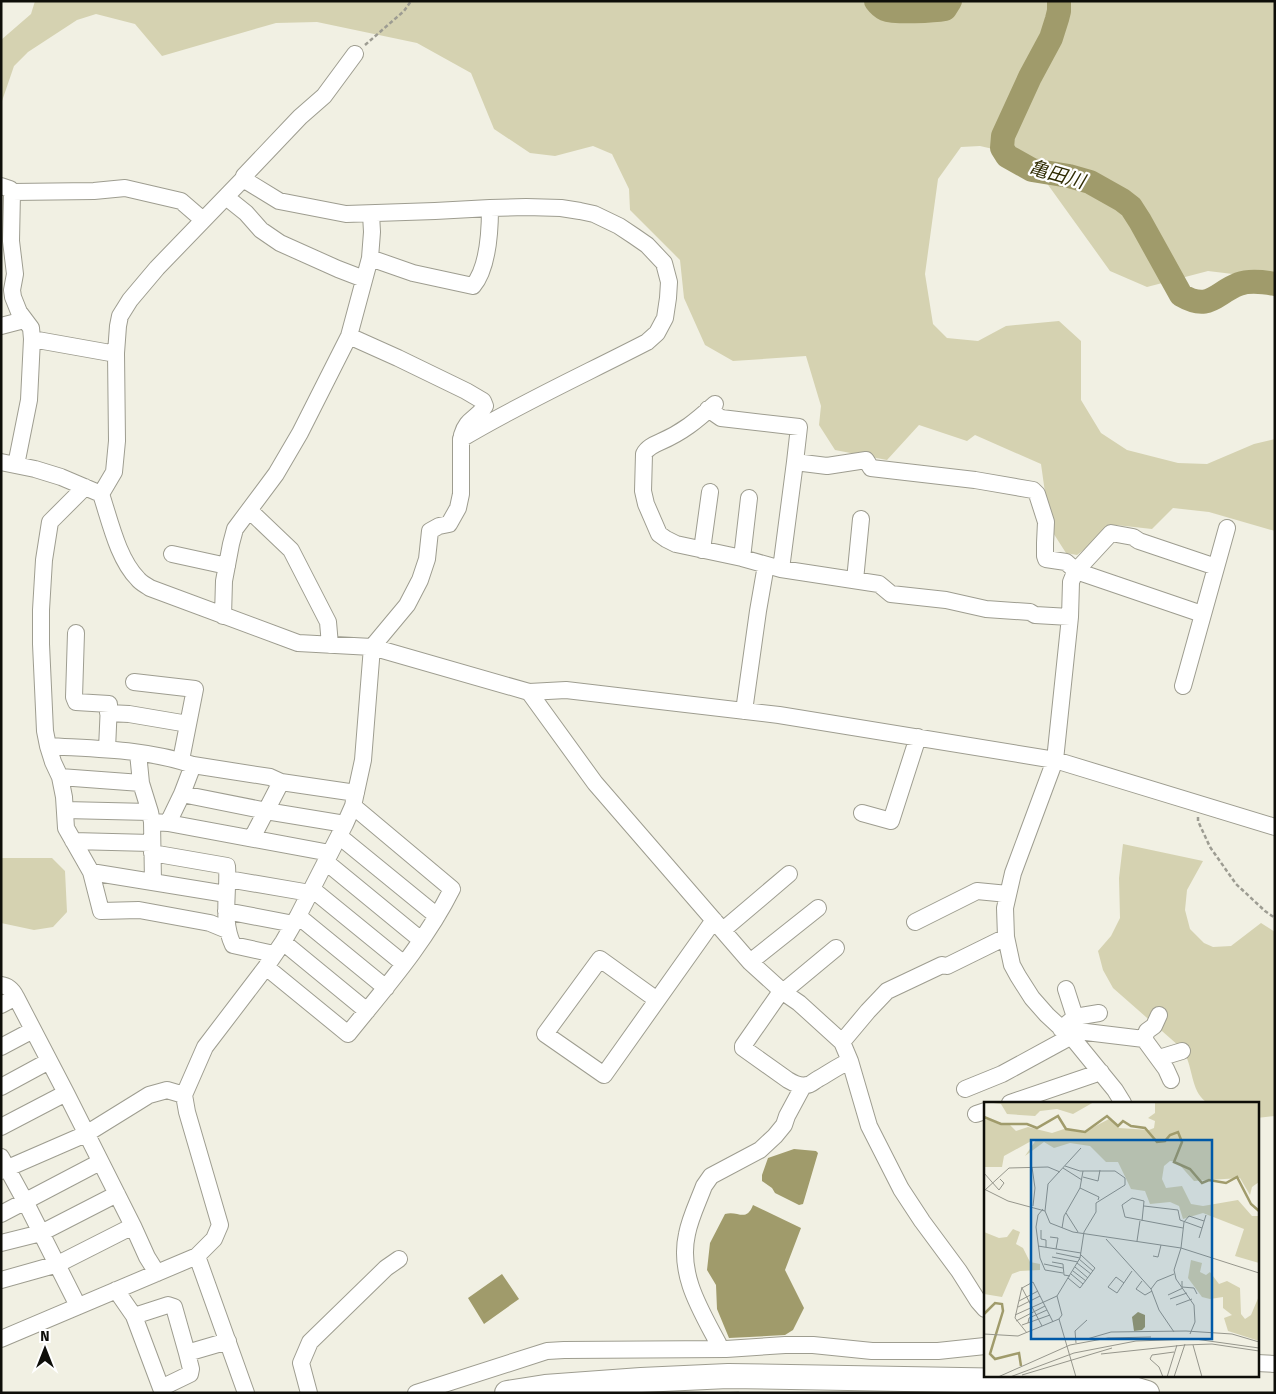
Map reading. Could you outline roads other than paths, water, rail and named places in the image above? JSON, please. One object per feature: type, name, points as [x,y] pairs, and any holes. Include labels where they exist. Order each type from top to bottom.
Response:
[{"type":"highway","points":[[507,1393],[545,1387],[728,1376],[1082,1382],[1117,1384],[1147,1393]]},
{"type":"street","points":[[101,494],[114,472],[117,440],[116,354],[118,326],[120,316],[126,305],[156,268],[244,179],[244,176],[280,137],[324,96],[355,54]]},
{"type":"street","points":[[244,179],[271,198],[279,201],[346,214],[490,208],[561,208],[580,211],[619,226],[647,245],[664,263],[669,282],[665,318],[657,333],[647,342],[538,396],[461,439]]},
{"type":"street","points":[[203,220],[181,201],[125,188],[94,191],[7,189],[15,274],[7,286],[19,312],[30,328],[32,339],[29,400],[9,463],[61,477],[101,494],[121,554],[138,580],[150,588],[298,643],[372,647],[529,692],[566,690],[779,715],[1056,760],[1275,827]]},
{"type":"street","points":[[226,197],[246,213],[261,230],[280,242],[364,279]]},
{"type":"street","points":[[370,258],[413,273],[473,286],[487,253],[490,208]]},
{"type":"street","points":[[223,616],[224,581],[235,529],[276,474],[300,433],[349,336],[370,258],[371,214]]},
{"type":"street","points":[[1,326],[24,320]]},
{"type":"street","points":[[1,1339],[197,1256],[214,1239],[220,1225],[187,1112],[184,1095],[205,1047],[274,954],[296,920],[342,830],[355,799],[364,751],[372,647],[407,605],[420,580],[427,559],[430,531],[439,526],[449,524],[458,508],[461,494],[461,439],[465,425],[485,406],[483,401],[477,397],[450,383],[349,336]]},
{"type":"street","points":[[32,339],[116,354]]},
{"type":"street","points":[[744,711],[758,611],[774,567],[796,462],[799,427],[721,418],[712,407],[678,434],[654,444],[644,454],[643,492],[646,504],[660,534],[666,539],[676,544],[774,567],[880,584],[891,594],[946,600],[986,609],[1070,617]]},
{"type":"street","points":[[796,462],[827,466],[866,460],[871,468],[974,480],[1033,490],[1037,494],[1046,522],[1046,559],[1066,562],[1076,571],[1202,614]]},
{"type":"street","points":[[85,487],[50,522],[44,560],[41,610],[45,731],[48,746],[60,777],[64,797],[66,828],[91,872],[101,910],[139,910],[210,923],[227,930]]},
{"type":"street","points":[[702,550],[710,492]]},
{"type":"street","points":[[742,558],[749,498]]},
{"type":"street","points":[[249,510],[291,550],[328,622],[330,645]]},
{"type":"street","points":[[855,580],[861,519]]},
{"type":"street","points":[[1182,686],[1228,528]]},
{"type":"street","points":[[1122,1102],[1116,1090],[1101,1072],[1066,1033],[1046,1015],[1018,976],[1009,955],[1005,908],[1013,873],[1056,760],[1070,617],[1071,582],[1076,571],[1111,533],[1133,537],[1139,541],[1216,567]]},
{"type":"street","points":[[172,554],[227,566]]},
{"type":"street","points":[[76,632],[74,697],[76,702],[109,704],[107,749]]},
{"type":"street","points":[[134,682],[195,689],[188,724],[187,763],[182,794],[156,819]]},
{"type":"street","points":[[529,692],[595,782],[750,962],[842,1042],[850,1061],[869,1126],[902,1189],[922,1221],[984,1308]]},
{"type":"street","points":[[108,712],[188,724]]},
{"type":"street","points":[[862,813],[891,821],[918,737]]},
{"type":"street","points":[[48,746],[107,749],[138,753],[270,776],[281,782],[355,799],[452,889],[437,916],[404,964],[348,1034],[274,954]]},
{"type":"street","points":[[138,753],[141,783],[156,819],[152,848],[153,882]]},
{"type":"street","points":[[60,777],[141,783]]},
{"type":"street","points":[[252,838],[281,782]]},
{"type":"street","points":[[182,794],[266,810],[342,830],[437,916]]},
{"type":"street","points":[[65,810],[156,819],[252,838],[328,857],[421,940]]},
{"type":"street","points":[[73,841],[152,848],[227,866],[227,930],[232,945],[274,954],[367,1011]]},
{"type":"street","points":[[91,872],[153,882],[311,891],[404,964]]},
{"type":"street","points":[[657,1000],[600,959],[546,1034],[604,1075],[657,1000],[719,925],[789,874]]},
{"type":"street","points":[[915,922],[977,892],[1008,894]]},
{"type":"street","points":[[750,962],[818,908]]},
{"type":"street","points":[[226,911],[296,920],[386,988]]},
{"type":"street","points":[[842,1042],[887,991],[942,965],[947,966],[1006,937]]},
{"type":"street","points":[[836,948],[782,991],[743,1048],[788,1080],[801,1086],[808,1085],[850,1061]]},
{"type":"street","points":[[1,985],[13,991],[117,1194],[147,1257],[157,1273]]},
{"type":"street","points":[[965,1089],[1002,1074],[1066,1033],[1075,1017],[1066,989]]},
{"type":"street","points":[[1,1005],[16,998]]},
{"type":"street","points":[[1075,1017],[1099,1013]]},
{"type":"street","points":[[1144,1039],[1147,1031],[1154,1026],[1159,1015]]},
{"type":"street","points":[[1,1047],[33,1030]]},
{"type":"street","points":[[1066,1033],[1144,1039],[1166,1068],[1171,1080]]},
{"type":"street","points":[[1158,1058],[1182,1051]]},
{"type":"street","points":[[1,1087],[49,1062]]},
{"type":"street","points":[[1013,1102],[1101,1072]]},
{"type":"street","points":[[728,1368],[723,1349],[697,1304],[687,1278],[685,1258],[687,1233],[706,1182],[712,1176],[760,1150],[775,1136],[784,1125],[801,1090],[801,1086]]},
{"type":"street","points":[[78,1306],[25,1201],[3,1165],[86,1134],[149,1096],[167,1090],[184,1095]]},
{"type":"street","points":[[1,1127],[66,1093]]},
{"type":"street","points":[[1,1214],[100,1162]]},
{"type":"street","points":[[1,1244],[42,1233],[117,1194]]},
{"type":"street","points":[[1,1280],[58,1264],[133,1226]]},
{"type":"street","points":[[197,1256],[246,1393]]},
{"type":"street","points":[[309,1393],[301,1363],[310,1342],[386,1268],[399,1259]]},
{"type":"street","points":[[116,1290],[134,1316],[158,1390],[190,1374],[191,1369],[174,1306],[168,1305],[134,1316]]},
{"type":"street","points":[[187,1353],[228,1341]]},
{"type":"street","points":[[416,1393],[547,1352],[564,1350],[723,1349],[785,1345],[908,1352],[984,1346]]},
{"type":"street","points":[[1258,1363],[1275,1364]]},
{"type":"waterway","name":"亀田川","points":[[876,1],[885,9],[905,11],[945,9],[950,1]]},
{"type":"waterway","name":"亀田川","points":[[1059,1],[1059,11],[1051,38],[1030,77],[1003,136],[1002,148],[1007,156],[1032,170],[1069,176],[1090,182],[1131,207],[1181,295],[1191,300],[1206,301],[1239,284],[1248,282],[1275,284]]},
{"type":"tunnel","points":[[728,1368],[731,1393]]}]
